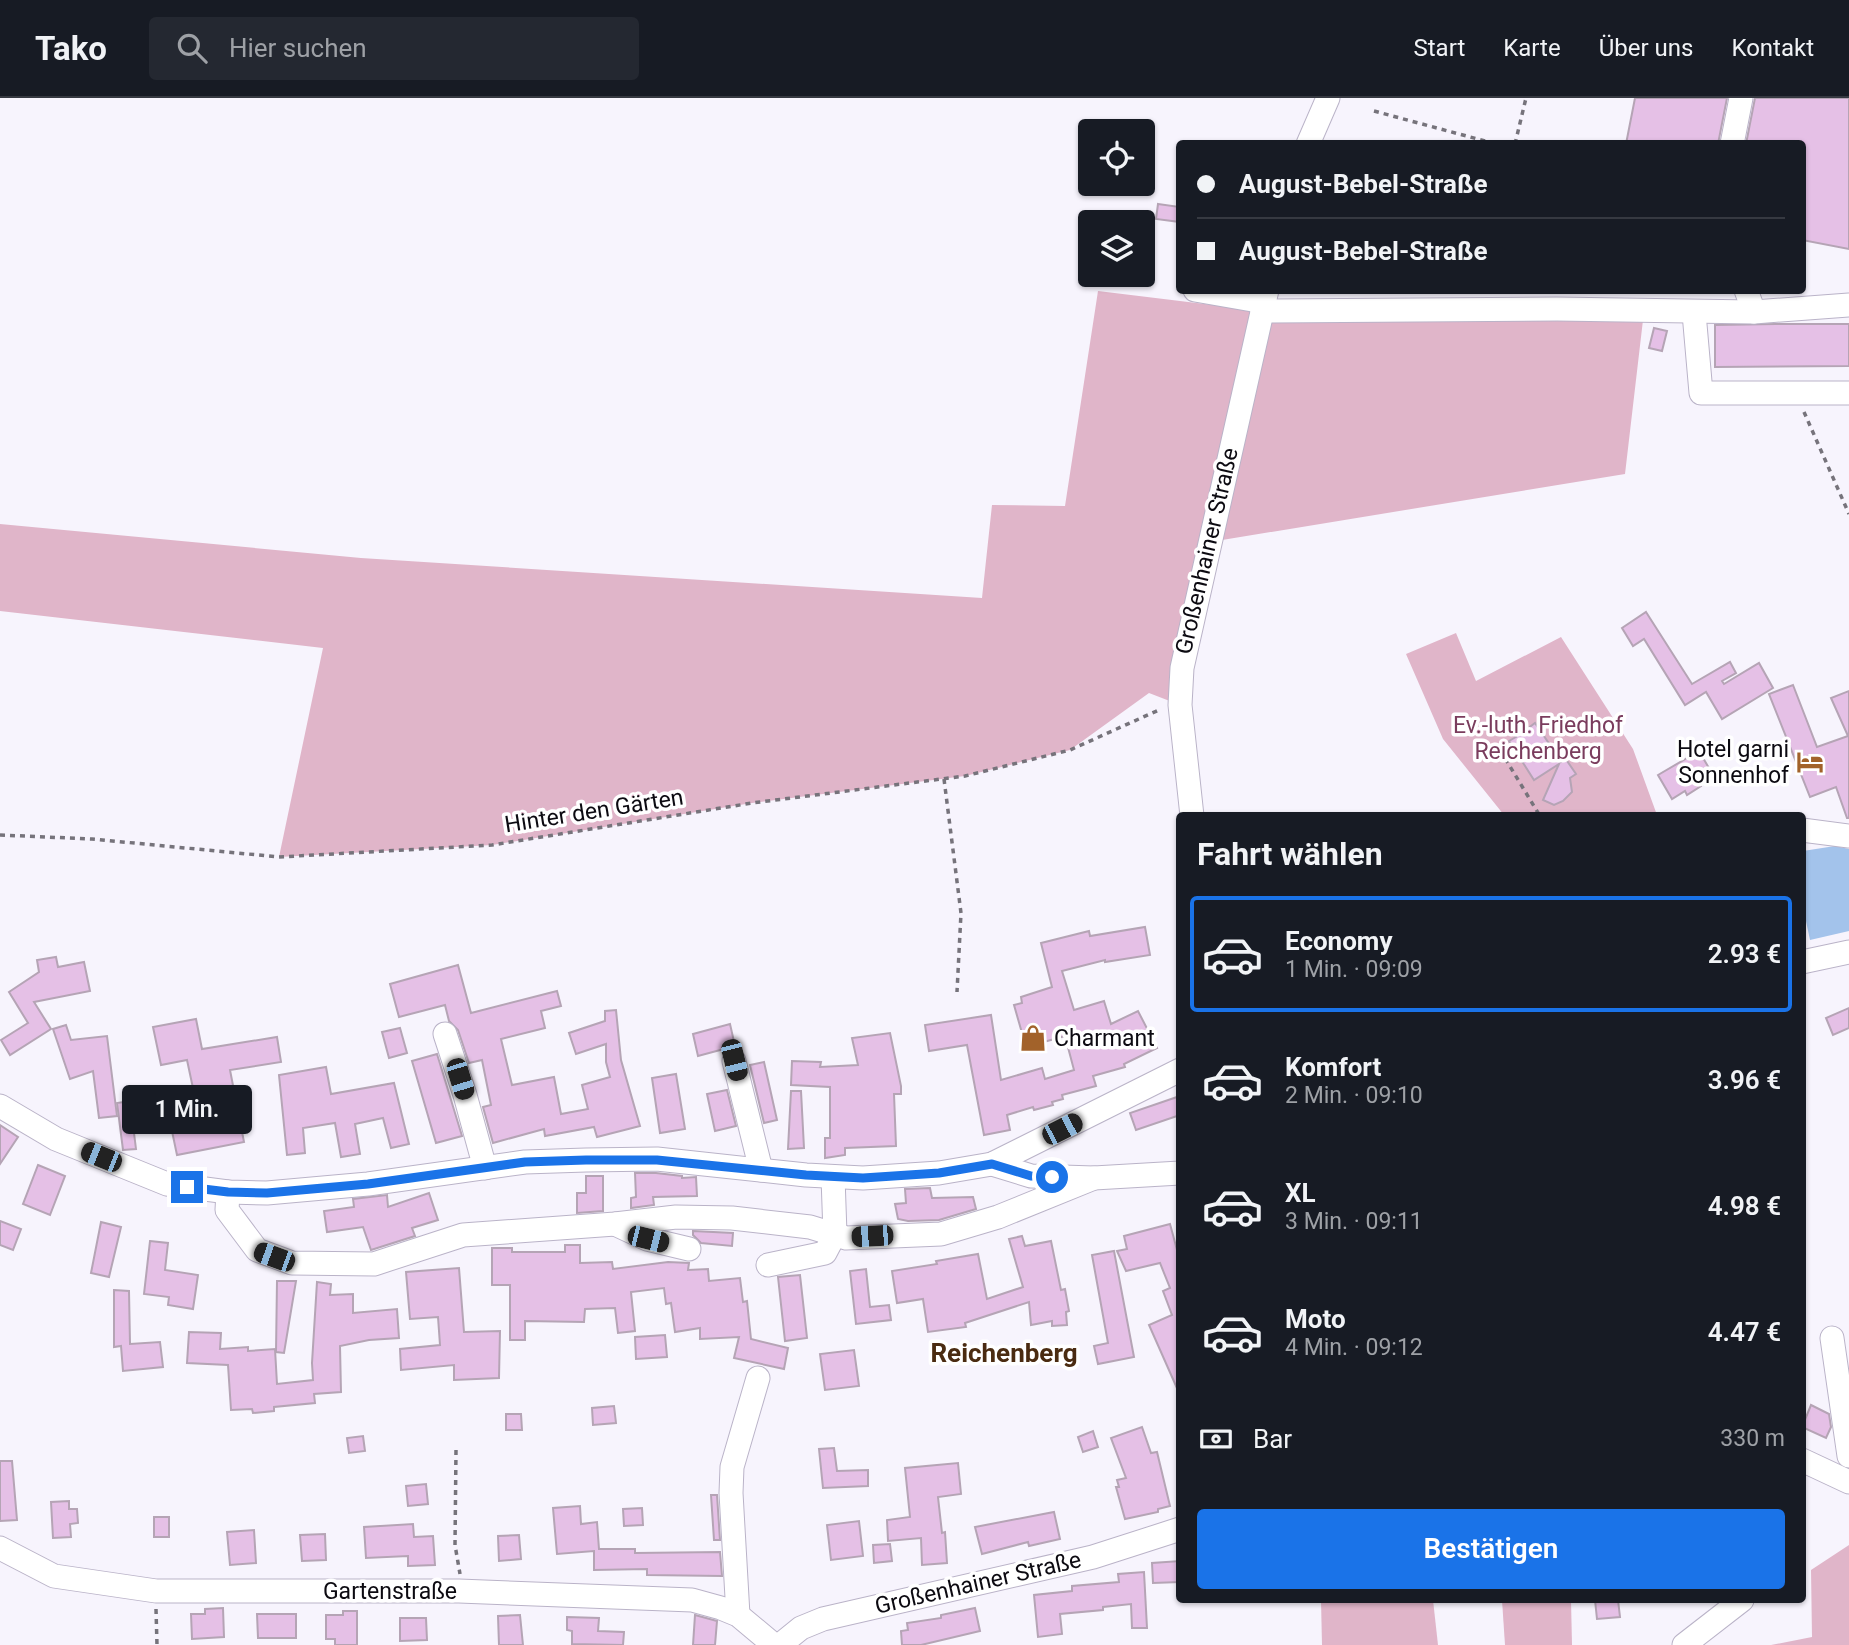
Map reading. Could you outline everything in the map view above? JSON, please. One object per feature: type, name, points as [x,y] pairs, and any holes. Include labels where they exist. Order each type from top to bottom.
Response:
[{"type":"street","points":[[1310,140],[1328,98]]},
{"type":"street","points":[[1733,140],[1741,98]]},
{"type":"street","points":[[1220,294],[1264,301],[1694,313],[1849,305]]},
{"type":"street","points":[[1747,294],[1754,312]]},
{"type":"street","name":"Großenhainer Straße","points":[[1192,812],[1180,705],[1182,668],[1264,301]]},
{"type":"street","points":[[1694,313],[1701,393],[1849,393]]},
{"type":"street","points":[[1806,830],[1846,829]]},
{"type":"street","points":[[1806,961],[1849,952]]},
{"type":"street","points":[[445,1034],[485,1168]]},
{"type":"street","points":[[734,1060],[761,1170]]},
{"type":"street","points":[[0,1106],[56,1139],[167,1184],[228,1192],[267,1193],[368,1184],[549,1161],[657,1160],[863,1178],[939,1173],[992,1164],[1176,1072]]},
{"type":"street","points":[[992,1164],[1031,1176],[1094,1178],[1176,1173]]},
{"type":"street","points":[[768,1265],[825,1253],[835,1234],[833,1177]]},
{"type":"street","points":[[228,1192],[227,1210],[257,1250],[292,1263],[374,1264],[463,1235],[676,1217],[732,1218],[810,1227],[846,1238],[941,1234],[998,1217],[1094,1178]]},
{"type":"street","points":[[615,1224],[648,1239],[689,1249]]},
{"type":"street","points":[[1832,1338],[1849,1456]]},
{"type":"street","points":[[738,1615],[732,1467],[758,1378]]},
{"type":"street","points":[[1806,1463],[1849,1482]]},
{"type":"street","name":"Großenhainer Straße","points":[[780,1645],[801,1628],[823,1619],[1093,1557],[1176,1529]]},
{"type":"street","name":"Gartenstraße","points":[[0,1549],[54,1576],[156,1591],[459,1591],[692,1600],[738,1615],[774,1645]]},
{"type":"street","points":[[1684,1645],[1738,1603]]},
{"type":"path","points":[[1516,140],[1527,98]]},
{"type":"path","points":[[1374,111],[1481,140]]},
{"type":"path","points":[[1796,394],[1849,514]]},
{"type":"path","name":"Hinter den Gärten","points":[[0,835],[92,839],[279,857],[492,845],[752,803],[965,776],[1070,750],[1158,709],[1180,705]]},
{"type":"path","points":[[1500,750],[1538,812]]},
{"type":"path","points":[[944,779],[961,913],[957,992]]},
{"type":"path","points":[[456,1450],[454,1514],[459,1591]]},
{"type":"path","points":[[156,1591],[157,1645]]},
{"type":"green space","points":[[1098,291],[1262,311],[1643,320],[1625,474],[1210,542],[1180,705],[1149,693],[1070,750],[965,776],[752,803],[492,845],[279,857],[323,648],[0,611],[0,524],[361,558],[982,598],[992,505],[1065,506]]},
{"type":"green space","name":"Ev.-luth. Friedhof Reichenberg","points":[[1456,633],[1476,681],[1561,637],[1633,749],[1656,812],[1502,812],[1443,739],[1406,654]]},
{"type":"green space","points":[[1849,1545],[1849,1645],[1771,1645],[1812,1637],[1811,1570]]},
{"type":"green space","points":[[1321,1603],[1433,1603],[1438,1645],[1322,1645]]},
{"type":"green space","points":[[1502,1603],[1571,1603],[1572,1645],[1505,1645]]},
{"type":"water","points":[[1835,846],[1849,849],[1849,931],[1810,940],[1806,921],[1806,851]]},
{"type":"building","points":[[1635,98],[1727,98],[1719,140],[1627,140]]},
{"type":"building","points":[[1755,98],[1849,98],[1849,249],[1806,241],[1806,140],[1747,140]]},
{"type":"building","points":[[1158,204],[1176,206],[1176,222],[1156,219]]},
{"type":"building","points":[[1849,324],[1849,366],[1715,367],[1715,325]]},
{"type":"building","points":[[1654,328],[1667,331],[1662,351],[1649,348]]},
{"type":"building","points":[[1646,612],[1692,684],[1730,662],[1736,673],[1722,681],[1724,684],[1759,663],[1773,688],[1722,719],[1706,692],[1685,705],[1644,639],[1633,646],[1622,628]]},
{"type":"building","points":[[1793,685],[1817,747],[1848,736],[1831,698],[1849,691],[1849,818],[1836,787],[1810,797],[1769,694]]},
{"type":"building","points":[[1519,718],[1527,729],[1535,723],[1561,761],[1563,755],[1576,774],[1570,778],[1572,792],[1563,801],[1554,805],[1543,800],[1559,764],[1534,780],[1509,741],[1516,737],[1508,725]]},
{"type":"building","points":[[1699,751],[1713,775],[1687,795],[1685,791],[1672,799],[1658,775]]},
{"type":"building","points":[[1145,927],[1150,955],[1105,960],[1062,971],[1074,1010],[1104,1001],[1111,1024],[1138,1011],[1157,1048],[1124,1064],[1125,1067],[1093,1076],[1096,1086],[1062,1095],[1063,1099],[1052,1102],[1053,1105],[1034,1110],[1033,1107],[1007,1115],[1010,1130],[984,1135],[967,1045],[929,1051],[925,1025],[991,1015],[1001,1080],[1042,1068],[1045,1079],[1074,1070],[1065,1036],[1026,1047],[1014,1005],[1022,1003],[1021,997],[1052,987],[1041,943],[1089,931],[1090,936]]},
{"type":"building","points":[[56,957],[58,967],[84,962],[90,991],[34,1002],[51,1029],[10,1055],[1,1040],[28,1023],[9,992],[39,972],[37,960]]},
{"type":"building","points":[[458,965],[471,1013],[557,991],[561,1006],[541,1011],[545,1028],[501,1039],[512,1085],[554,1077],[561,1114],[588,1109],[582,1085],[610,1077],[606,1062],[606,1044],[576,1054],[569,1033],[605,1021],[605,1011],[616,1010],[621,1060],[640,1126],[597,1137],[594,1127],[545,1136],[544,1129],[493,1143],[483,1107],[491,1105],[482,1060],[469,1063],[458,1030],[449,1021],[445,1005],[399,1017],[390,984]]},
{"type":"building","points":[[1849,1008],[1849,1028],[1833,1035],[1826,1018]]},
{"type":"building","points":[[196,1019],[202,1049],[277,1037],[281,1062],[230,1070],[244,1142],[177,1155],[168,1112],[197,1107],[187,1060],[161,1065],[153,1027]]},
{"type":"building","points":[[730,1024],[735,1046],[698,1056],[693,1034]]},
{"type":"building","points":[[66,1025],[71,1040],[107,1036],[117,1116],[99,1118],[93,1071],[70,1079],[53,1029]]},
{"type":"building","points":[[400,1028],[407,1053],[389,1058],[382,1032]]},
{"type":"building","points":[[890,1033],[901,1086],[901,1094],[894,1094],[896,1146],[845,1148],[845,1155],[825,1158],[825,1138],[830,1138],[830,1087],[791,1085],[792,1061],[821,1062],[820,1067],[858,1065],[852,1038]]},
{"type":"building","points":[[437,1054],[462,1136],[436,1143],[412,1061]]},
{"type":"building","points":[[764,1062],[777,1120],[764,1123],[750,1065]]},
{"type":"building","points":[[326,1067],[331,1094],[394,1083],[409,1144],[391,1148],[383,1118],[355,1124],[360,1154],[341,1157],[335,1123],[303,1128],[305,1153],[287,1155],[279,1075]]},
{"type":"building","points":[[676,1074],[685,1129],[660,1133],[652,1078]]},
{"type":"building","points":[[727,1090],[736,1126],[715,1131],[707,1094]]},
{"type":"building","points":[[791,1091],[801,1091],[804,1148],[788,1149]]},
{"type":"building","points":[[1176,1097],[1176,1116],[1136,1130],[1130,1113]]},
{"type":"building","points":[[130,1101],[136,1149],[123,1150],[117,1103]]},
{"type":"building","points":[[0,1125],[18,1137],[0,1164]]},
{"type":"building","points":[[38,1165],[65,1176],[50,1215],[23,1204]]},
{"type":"building","points":[[635,1173],[696,1177],[697,1196],[653,1197],[654,1205],[631,1208],[631,1198],[636,1197]]},
{"type":"building","points":[[586,1176],[603,1176],[603,1211],[577,1213],[577,1193],[586,1193]]},
{"type":"building","points":[[930,1188],[932,1198],[973,1197],[976,1209],[939,1220],[898,1219],[895,1204],[906,1203],[905,1189]]},
{"type":"building","points":[[429,1193],[438,1220],[412,1228],[415,1236],[371,1250],[363,1227],[327,1232],[324,1211],[354,1207],[353,1199],[387,1195],[388,1207]]},
{"type":"building","points":[[0,1221],[21,1229],[13,1250],[0,1245]]},
{"type":"building","points":[[101,1222],[121,1227],[109,1277],[91,1273]]},
{"type":"building","points":[[1170,1224],[1176,1246],[1176,1386],[1149,1325],[1172,1315],[1163,1291],[1170,1288],[1160,1263],[1126,1271],[1117,1251],[1127,1249],[1124,1236]]},
{"type":"building","points":[[693,1231],[733,1233],[732,1246],[701,1243],[693,1235]]},
{"type":"building","points":[[1022,1236],[1025,1246],[1051,1241],[1061,1290],[1065,1289],[1069,1311],[1066,1312],[1067,1325],[1052,1326],[1052,1321],[1031,1325],[1029,1302],[965,1323],[966,1327],[928,1332],[923,1299],[897,1303],[892,1271],[978,1254],[987,1299],[1023,1287],[1009,1239]]},
{"type":"building","points":[[150,1241],[168,1243],[165,1270],[198,1275],[193,1309],[168,1305],[169,1297],[144,1294]]},
{"type":"building","points":[[565,1245],[580,1245],[580,1263],[612,1262],[613,1269],[668,1262],[689,1263],[688,1270],[708,1269],[709,1281],[740,1278],[743,1302],[747,1301],[751,1339],[788,1348],[784,1369],[734,1358],[739,1337],[700,1339],[700,1328],[675,1332],[671,1303],[666,1304],[664,1288],[631,1292],[635,1331],[618,1333],[615,1308],[585,1309],[584,1322],[525,1321],[525,1340],[510,1340],[510,1285],[492,1285],[492,1248],[512,1248],[512,1252],[565,1252]]},
{"type":"building","points":[[1114,1251],[1134,1357],[1098,1364],[1094,1346],[1108,1343],[1092,1255]]},
{"type":"building","points":[[459,1268],[464,1332],[500,1331],[499,1378],[454,1380],[454,1365],[401,1370],[400,1349],[440,1345],[438,1317],[410,1319],[406,1272]]},
{"type":"building","points":[[866,1269],[870,1307],[889,1305],[891,1320],[856,1324],[850,1271]]},
{"type":"building","points":[[800,1275],[807,1338],[785,1341],[778,1277]]},
{"type":"building","points":[[277,1281],[296,1281],[284,1353],[276,1352]]},
{"type":"building","points":[[317,1282],[331,1284],[330,1295],[353,1294],[353,1313],[397,1309],[399,1338],[340,1346],[341,1392],[314,1394],[315,1403],[274,1407],[274,1411],[253,1413],[252,1409],[231,1410],[228,1365],[187,1363],[189,1332],[221,1333],[220,1349],[275,1349],[277,1384],[313,1380]]},
{"type":"building","points":[[114,1290],[129,1291],[130,1344],[160,1342],[163,1367],[123,1371],[121,1346],[114,1347]]},
{"type":"building","points":[[665,1335],[667,1357],[636,1359],[635,1337]]},
{"type":"building","points":[[854,1350],[859,1386],[825,1390],[820,1354]]},
{"type":"building","points":[[1811,1405],[1829,1414],[1831,1427],[1826,1438],[1806,1429],[1806,1417]]},
{"type":"building","points":[[614,1406],[616,1423],[593,1425],[592,1408]]},
{"type":"building","points":[[506,1414],[521,1414],[522,1430],[506,1430]]},
{"type":"building","points":[[1142,1427],[1151,1453],[1157,1452],[1170,1506],[1158,1509],[1158,1512],[1125,1519],[1116,1487],[1119,1487],[1117,1480],[1126,1478],[1111,1438]]},
{"type":"building","points":[[1093,1431],[1098,1447],[1083,1452],[1078,1437]]},
{"type":"building","points":[[363,1436],[365,1451],[349,1453],[347,1438]]},
{"type":"building","points":[[834,1448],[837,1471],[868,1470],[868,1486],[823,1488],[819,1449]]},
{"type":"building","points":[[0,1461],[12,1461],[17,1520],[0,1521]]},
{"type":"building","points":[[958,1463],[961,1494],[938,1497],[942,1533],[945,1532],[947,1563],[922,1565],[921,1538],[888,1541],[887,1520],[910,1517],[905,1468]]},
{"type":"building","points":[[426,1484],[428,1504],[408,1506],[406,1486]]},
{"type":"building","points":[[711,1495],[717,1495],[720,1540],[714,1540]]},
{"type":"building","points":[[69,1501],[69,1509],[77,1509],[78,1523],[70,1524],[71,1537],[53,1538],[51,1502]]},
{"type":"building","points":[[580,1506],[581,1524],[597,1522],[599,1549],[635,1549],[635,1553],[720,1552],[722,1576],[647,1575],[647,1569],[594,1570],[594,1551],[557,1554],[553,1508]]},
{"type":"building","points":[[642,1508],[643,1525],[624,1526],[623,1509]]},
{"type":"building","points":[[1054,1512],[1060,1539],[1029,1546],[1028,1542],[982,1554],[975,1527]]},
{"type":"building","points":[[154,1517],[169,1517],[169,1537],[154,1537]]},
{"type":"building","points":[[859,1521],[863,1556],[831,1560],[827,1525]]},
{"type":"building","points":[[413,1524],[414,1537],[433,1536],[435,1565],[408,1566],[408,1556],[366,1558],[364,1527]]},
{"type":"building","points":[[254,1530],[256,1563],[230,1565],[227,1532]]},
{"type":"building","points":[[325,1534],[326,1560],[302,1561],[300,1535]]},
{"type":"building","points":[[519,1535],[521,1559],[499,1561],[498,1536]]},
{"type":"building","points":[[890,1544],[892,1561],[874,1563],[873,1545]]},
{"type":"building","points":[[1176,1561],[1176,1582],[1153,1583],[1152,1563]]},
{"type":"building","points":[[1144,1572],[1147,1628],[1132,1628],[1131,1604],[1060,1614],[1062,1634],[1038,1637],[1034,1595],[1072,1591],[1072,1586],[1119,1582],[1118,1574]]},
{"type":"building","points":[[1595,1603],[1618,1603],[1620,1617],[1597,1619]]},
{"type":"building","points":[[223,1608],[224,1637],[192,1639],[191,1614],[205,1614],[205,1609]]},
{"type":"building","points":[[975,1608],[980,1631],[921,1645],[902,1645],[901,1631],[908,1630],[907,1623],[941,1618],[941,1615]]},
{"type":"building","points":[[343,1611],[357,1611],[357,1645],[335,1645],[335,1639],[326,1639],[326,1615],[343,1615]]},
{"type":"building","points":[[257,1614],[296,1614],[296,1638],[258,1638]]},
{"type":"building","points":[[520,1615],[523,1645],[499,1645],[498,1616]]},
{"type":"building","points":[[695,1615],[717,1621],[715,1645],[693,1645]]},
{"type":"building","points":[[567,1617],[599,1618],[598,1631],[624,1632],[623,1645],[572,1644],[572,1631],[567,1630]]},
{"type":"building","points":[[400,1618],[426,1618],[427,1640],[400,1641]]},
{"type":"place","name":"Hotel garni Sonnenhof","points":[[1810,762]]},
{"type":"place","name":"Charmant","points":[[1033,1038]]},
{"type":"district","name":"Reichenberg","points":[[1004,1353]]},
{"type":"route","points":[[187,1187],[267,1193],[368,1184],[525,1162],[586,1160],[657,1160],[863,1178],[939,1173],[992,1164],[1031,1176],[1052,1177]]}]
